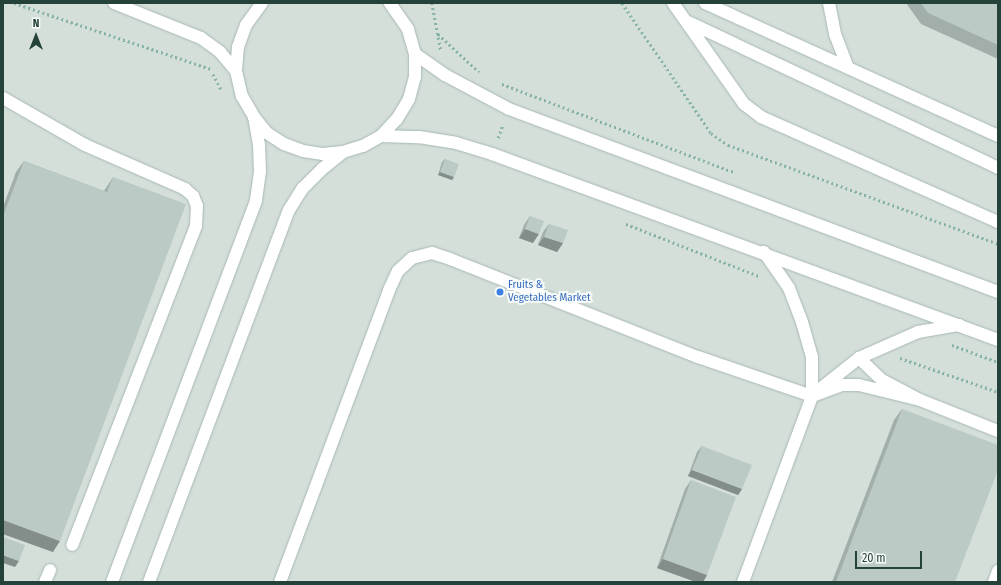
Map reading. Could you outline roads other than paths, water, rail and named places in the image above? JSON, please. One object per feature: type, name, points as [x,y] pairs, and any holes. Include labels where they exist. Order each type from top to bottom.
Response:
[{"type":"street","points":[[114,3],[201,38],[220,52],[236,71]]},
{"type":"street","points":[[262,3],[246,25],[238,47],[236,71],[242,96],[254,117],[267,132],[284,144],[303,151],[323,154],[343,152],[363,146],[381,136],[397,119],[409,99],[415,77],[415,54],[408,29],[393,5]]},
{"type":"street","points":[[673,3],[744,104],[761,117],[998,222]]},
{"type":"street","points":[[705,3],[847,66],[998,136]]},
{"type":"street","points":[[829,3],[835,34],[847,66]]},
{"type":"street","points":[[686,21],[998,168]]},
{"type":"street","points":[[415,54],[445,75],[509,108],[998,292]]},
{"type":"street","points":[[3,98],[85,145],[185,189],[197,206],[196,226],[72,545]]},
{"type":"street","points":[[112,582],[256,200],[260,166],[254,117]]},
{"type":"street","points":[[381,136],[448,142],[492,154],[764,252],[998,340]]},
{"type":"street","points":[[149,582],[289,210],[303,188],[322,169],[343,152]]},
{"type":"street","points":[[743,582],[812,396],[812,357],[789,288],[764,252]]},
{"type":"street","points":[[280,582],[389,290],[398,271],[412,258],[432,253],[450,259],[698,357],[812,396],[843,385],[859,385],[920,400]]},
{"type":"street","points":[[812,396],[859,358],[918,332],[959,325]]},
{"type":"street","points":[[859,358],[878,377],[920,400],[998,431]]},
{"type":"street","points":[[45,582],[50,570]]},
{"type":"street","points":[[994,582],[998,571]]},
{"type":"place","name":"Fruits & Vegetables Market","points":[[500,292]]}]
